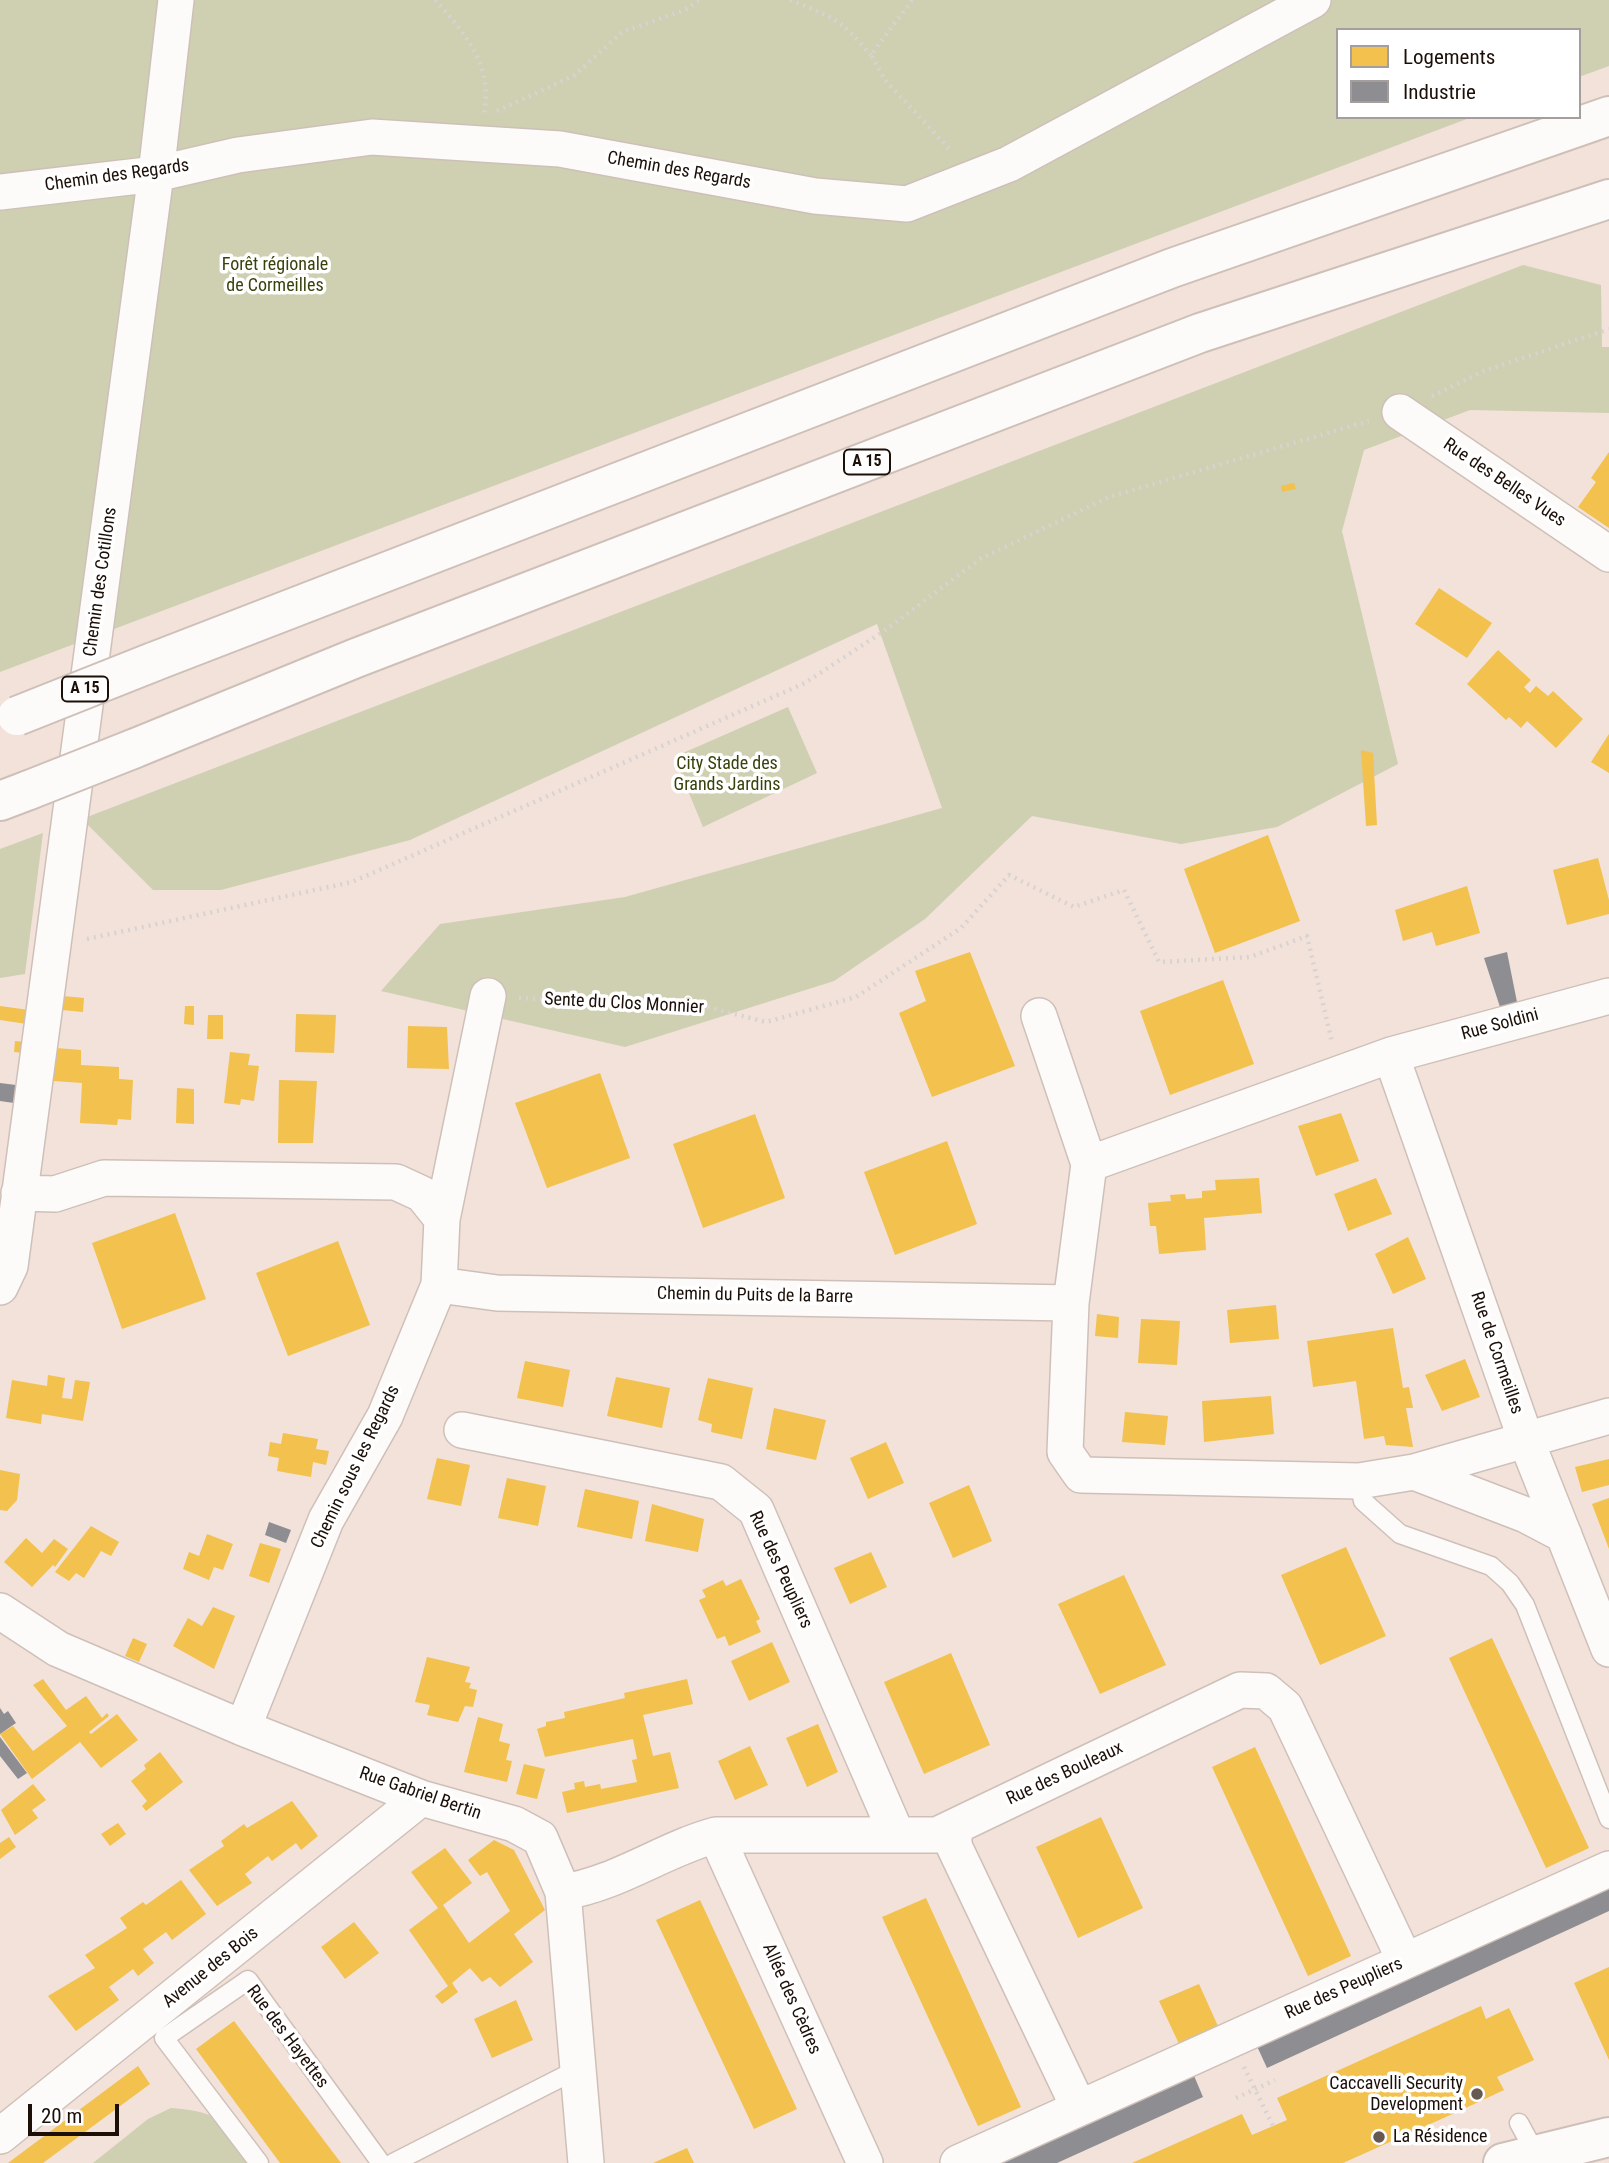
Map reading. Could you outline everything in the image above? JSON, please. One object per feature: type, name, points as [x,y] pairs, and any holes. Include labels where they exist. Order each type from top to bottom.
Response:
[{"type":"main road","name":"A 15","points":[[9,719],[1172,268],[1609,116]]},
{"type":"main road","name":"A 15","points":[[14,795],[356,658],[1200,333],[1609,199]]},
{"type":"main road","points":[[1524,2151],[1609,2137]]},
{"type":"street","name":"Chemin des Cotillons","points":[[0,1287],[10,1265],[156,174],[176,0]]},
{"type":"street","name":"Chemin des Regards","points":[[0,192],[156,174],[238,155],[372,137],[560,149],[816,196],[907,204],[1009,164],[1312,0]]},
{"type":"street","name":"Rue des Belles Vues","points":[[1400,412],[1609,554]]},
{"type":"street","name":"Chemin sous les Regards","points":[[243,1728],[326,1520],[384,1416],[439,1285],[442,1219],[488,996]]},
{"type":"street","name":"Rue Soldini","points":[[1391,1055],[1609,996]]},
{"type":"street","points":[[1039,1016],[1089,1164],[1072,1303],[1065,1452],[1081,1475],[1359,1481],[1414,1472],[1609,1416]]},
{"type":"street","points":[[1089,1164],[1391,1055]]},
{"type":"street","name":"Rue de Cormeilles","points":[[1391,1055],[1526,1440],[1609,1649]]},
{"type":"street","points":[[19,1193],[55,1194],[104,1178],[396,1182],[422,1194],[442,1219]]},
{"type":"street","name":"Chemin du Puits de la Barre","points":[[439,1285],[497,1293],[1072,1303]]},
{"type":"street","name":"Rue des Peupliers","points":[[462,1430],[721,1482],[756,1510],[896,1833]]},
{"type":"street","points":[[1414,1472],[1526,1515],[1564,1535]]},
{"type":"street","name":"Rue Gabriel Bertin","points":[[0,1611],[58,1649],[243,1728],[421,1798],[514,1824],[540,1838],[564,1892],[586,2163]]},
{"type":"street","name":"Rue des Bouleaux","points":[[564,1892],[586,1889],[692,1842],[716,1835],[937,1835],[1240,1690],[1266,1691],[1286,1707],[1405,1961]]},
{"type":"street","name":"Avenue des Bois","points":[[0,2136],[421,1798]]},
{"type":"street","points":[[954,1827],[954,1846],[1079,2108]]},
{"type":"street","name":"Allée des Cèdres","points":[[716,1835],[865,2163]]},
{"type":"street","name":"Rue des Peupliers","points":[[958,2163],[1609,1869]]},
{"type":"lane","points":[[1359,1481],[1363,1501],[1400,1534],[1491,1566],[1510,1583],[1525,1605],[1609,1819]]},
{"type":"lane","name":"Rue des Hayettes","points":[[259,2163],[164,2038],[248,1980],[381,2163]]},
{"type":"lane","points":[[393,2163],[580,2068]]},
{"type":"path","points":[[435,0],[468,41],[480,65],[488,90],[483,118],[534,91],[575,75],[622,32],[685,10],[699,0]]},
{"type":"path","points":[[790,0],[825,12],[846,25],[872,55],[885,80],[949,148],[968,180]]},
{"type":"path","points":[[872,55],[912,0]]},
{"type":"path","points":[[51,947],[352,882],[805,683],[884,631],[980,559],[1110,497],[1400,412],[1484,372],[1609,329]]},
{"type":"path","name":"Sente du Clos Monnier","points":[[488,996],[707,1007],[765,1022],[856,997],[961,928],[1009,874],[1074,907],[1124,890],[1159,962],[1250,957],[1307,936],[1339,1073]]},
{"type":"path","points":[[1231,2039],[1273,2126]]},
{"type":"path","points":[[1236,2098],[1275,2080]]},
{"type":"green space","name":"Forêt régionale de Cormeilles","points":[[0,0],[1609,0],[1609,66],[1581,76],[1581,28],[1336,28],[1336,119],[1467,119],[0,672]]},
{"type":"green space","points":[[1523,265],[1601,285],[1602,347],[1609,347],[1609,413],[1470,410],[1364,450],[1342,531],[1398,764],[1277,827],[1181,844],[1032,816],[925,919],[834,981],[625,1047],[381,991],[440,924],[625,897],[942,808],[877,624],[410,840],[221,890],[153,890],[82,819]]},
{"type":"green space","name":"City Stade des Grands Jardins","points":[[788,707],[817,773],[703,827],[674,757]]},
{"type":"green space","points":[[43,833],[25,974],[0,978],[0,849]]},
{"type":"green space","points":[[171,2108],[202,2113],[223,2122],[259,2163],[93,2163],[148,2119]]},
{"type":"building: Logements","points":[[1609,452],[1609,528],[1578,507],[1596,482],[1591,478]]},
{"type":"building: Logements","points":[[1294,483],[1296,489],[1282,492],[1281,486]]},
{"type":"building: Logements","points":[[1439,588],[1492,623],[1467,658],[1415,624]]},
{"type":"building: Logements","points":[[1498,650],[1531,680],[1524,687],[1530,693],[1536,686],[1548,696],[1553,691],[1583,719],[1556,748],[1527,721],[1521,728],[1509,717],[1506,720],[1467,684]]},
{"type":"building: Logements","points":[[1609,734],[1609,773],[1591,762]]},
{"type":"building: Logements","points":[[1361,750],[1373,753],[1377,825],[1366,826]]},
{"type":"building: Logements","points":[[1268,835],[1300,921],[1215,953],[1184,869]]},
{"type":"building: Logements","points":[[1598,858],[1609,900],[1609,914],[1567,925],[1553,870]]},
{"type":"building: Logements","points":[[1467,886],[1480,933],[1436,946],[1432,932],[1403,941],[1395,910]]},
{"type":"building: Logements","points":[[970,952],[1015,1066],[932,1097],[899,1013],[926,1001],[915,971]]},
{"type":"building: Logements","points":[[1223,980],[1254,1064],[1170,1095],[1140,1011]]},
{"type":"building: Logements","points":[[63,996],[84,998],[83,1012],[62,1010]]},
{"type":"building: Logements","points":[[0,1006],[29,1010],[27,1024],[0,1020]]},
{"type":"building: Logements","points":[[185,1006],[194,1006],[194,1025],[184,1024]]},
{"type":"building: Logements","points":[[296,1014],[336,1015],[334,1053],[295,1052]]},
{"type":"building: Logements","points":[[208,1015],[223,1015],[223,1039],[207,1039]]},
{"type":"building: Logements","points":[[408,1026],[447,1027],[449,1069],[407,1068]]},
{"type":"building: Logements","points":[[15,1041],[25,1042],[24,1053],[14,1052]]},
{"type":"building: Logements","points":[[56,1048],[81,1050],[81,1065],[119,1067],[119,1079],[133,1080],[131,1120],[118,1119],[117,1125],[80,1123],[82,1083],[53,1081]]},
{"type":"building: Logements","points":[[230,1052],[250,1054],[248,1065],[259,1066],[254,1101],[241,1099],[240,1105],[224,1103]]},
{"type":"building: Logements","points":[[600,1073],[630,1158],[547,1188],[515,1103]]},
{"type":"building: Logements","points":[[279,1080],[317,1081],[313,1143],[278,1143]]},
{"type":"building: Logements","points":[[177,1088],[194,1089],[194,1124],[176,1123]]},
{"type":"building: Logements","points":[[1341,1113],[1359,1161],[1316,1176],[1298,1126]]},
{"type":"building: Logements","points":[[755,1114],[785,1198],[703,1228],[673,1144]]},
{"type":"building: Logements","points":[[947,1141],[977,1224],[895,1255],[864,1172]]},
{"type":"building: Logements","points":[[1259,1178],[1262,1213],[1204,1218],[1206,1250],[1159,1254],[1156,1226],[1150,1226],[1148,1203],[1171,1201],[1170,1195],[1185,1194],[1186,1199],[1202,1198],[1202,1191],[1216,1190],[1215,1180]]},
{"type":"building: Logements","points":[[1376,1178],[1392,1214],[1348,1231],[1334,1194]]},
{"type":"building: Logements","points":[[175,1213],[206,1299],[122,1329],[92,1243]]},
{"type":"building: Logements","points":[[1408,1237],[1426,1279],[1393,1294],[1375,1254]]},
{"type":"building: Logements","points":[[338,1241],[370,1325],[288,1356],[256,1273]]},
{"type":"building: Logements","points":[[1276,1305],[1279,1339],[1230,1343],[1227,1310]]},
{"type":"building: Logements","points":[[1097,1314],[1119,1317],[1118,1338],[1095,1336]]},
{"type":"building: Logements","points":[[1141,1319],[1180,1321],[1177,1365],[1138,1363]]},
{"type":"building: Logements","points":[[1393,1328],[1403,1388],[1409,1387],[1413,1408],[1406,1408],[1413,1447],[1386,1445],[1384,1436],[1364,1439],[1356,1381],[1313,1387],[1307,1341]]},
{"type":"building: Logements","points":[[1465,1359],[1480,1397],[1442,1411],[1425,1375]]},
{"type":"building: Logements","points":[[525,1361],[570,1370],[563,1407],[517,1398]]},
{"type":"building: Logements","points":[[48,1375],[65,1378],[62,1398],[72,1399],[75,1380],[90,1382],[83,1421],[42,1414],[41,1424],[6,1418],[12,1380],[47,1386]]},
{"type":"building: Logements","points":[[616,1377],[670,1388],[662,1428],[607,1416]]},
{"type":"building: Logements","points":[[708,1378],[753,1388],[742,1439],[711,1432],[712,1424],[698,1420]]},
{"type":"building: Logements","points":[[1271,1396],[1274,1434],[1204,1442],[1202,1401]]},
{"type":"building: Logements","points":[[774,1408],[826,1420],[816,1460],[766,1449]]},
{"type":"building: Logements","points":[[1125,1412],[1168,1416],[1165,1445],[1122,1442]]},
{"type":"building: Logements","points":[[283,1433],[318,1439],[316,1449],[329,1451],[326,1465],[313,1462],[311,1477],[277,1471],[279,1458],[268,1456],[270,1442],[281,1444]]},
{"type":"building: Logements","points":[[886,1442],[904,1483],[868,1499],[850,1458]]},
{"type":"building: Logements","points":[[437,1458],[470,1465],[461,1506],[427,1499]]},
{"type":"building: Logements","points":[[1609,1459],[1609,1485],[1582,1492],[1575,1467]]},
{"type":"building: Logements","points":[[0,1470],[20,1474],[17,1500],[7,1511],[0,1510]]},
{"type":"building: Logements","points":[[507,1478],[546,1486],[538,1526],[498,1518]]},
{"type":"building: Logements","points":[[969,1485],[992,1541],[953,1558],[929,1503]]},
{"type":"building: Logements","points":[[585,1489],[639,1501],[632,1539],[577,1527]]},
{"type":"building: Logements","points":[[1609,1498],[1609,1549],[1592,1504]]},
{"type":"building: Logements","points":[[652,1504],[704,1519],[698,1552],[645,1541]]},
{"type":"building: Logements","points":[[91,1526],[119,1542],[111,1556],[101,1551],[84,1578],[76,1573],[69,1581],[55,1572]]},
{"type":"building: Logements","points":[[207,1534],[233,1544],[223,1570],[214,1567],[209,1580],[183,1569],[189,1552],[199,1556]]},
{"type":"building: Logements","points":[[26,1538],[42,1553],[54,1539],[68,1549],[55,1567],[53,1565],[32,1587],[4,1562]]},
{"type":"building: Logements","points":[[260,1543],[281,1549],[269,1583],[249,1576]]},
{"type":"building: Logements","points":[[1346,1547],[1386,1636],[1320,1665],[1281,1575]]},
{"type":"building: Logements","points":[[871,1552],[887,1587],[850,1604],[834,1568]]},
{"type":"building: Logements","points":[[1124,1575],[1166,1665],[1100,1694],[1058,1604]]},
{"type":"building: Logements","points":[[741,1579],[760,1619],[756,1621],[761,1632],[729,1646],[725,1636],[717,1639],[699,1600],[706,1597],[702,1590],[723,1580],[726,1586]]},
{"type":"building: Logements","points":[[213,1607],[235,1616],[214,1669],[173,1646],[188,1618],[202,1626]]},
{"type":"building: Logements","points":[[133,1638],[147,1644],[139,1662],[125,1656]]},
{"type":"building: Logements","points":[[1492,1638],[1589,1848],[1546,1868],[1449,1658]]},
{"type":"building: Logements","points":[[772,1642],[790,1682],[749,1701],[731,1661]]},
{"type":"building: Logements","points":[[951,1653],[990,1745],[924,1774],[884,1682]]},
{"type":"building: Logements","points":[[427,1657],[470,1667],[465,1682],[471,1683],[469,1688],[477,1690],[473,1707],[465,1706],[458,1722],[427,1715],[430,1705],[415,1702]]},
{"type":"building: Logements","points":[[43,1679],[66,1710],[86,1696],[102,1718],[107,1713],[109,1716],[89,1732],[91,1734],[117,1714],[138,1740],[101,1768],[80,1742],[32,1779],[0,1734],[13,1726],[33,1751],[67,1726],[33,1685]]},
{"type":"building: Logements","points":[[687,1679],[693,1704],[643,1715],[653,1756],[670,1752],[679,1788],[567,1813],[562,1792],[575,1789],[574,1783],[584,1781],[585,1787],[600,1784],[601,1789],[637,1782],[632,1760],[637,1759],[633,1739],[545,1757],[537,1729],[546,1726],[546,1722],[565,1718],[564,1712],[625,1698],[624,1693]]},
{"type":"building: Logements","points":[[478,1717],[503,1724],[499,1741],[510,1744],[506,1760],[512,1761],[507,1782],[464,1772]]},
{"type":"building: Logements","points":[[818,1724],[838,1772],[807,1787],[786,1738]]},
{"type":"building: Logements","points":[[750,1746],[768,1785],[735,1800],[718,1761]]},
{"type":"building: Logements","points":[[1255,1747],[1351,1956],[1308,1976],[1212,1767]]},
{"type":"building: Logements","points":[[160,1752],[183,1782],[146,1811],[142,1806],[147,1801],[131,1781],[146,1769],[144,1765]]},
{"type":"building: Logements","points":[[524,1764],[545,1769],[537,1799],[516,1794]]},
{"type":"building: Logements","points":[[33,1784],[46,1800],[32,1810],[38,1818],[15,1835],[1,1810]]},
{"type":"building: Logements","points":[[292,1801],[318,1836],[301,1850],[296,1843],[272,1861],[268,1856],[245,1874],[252,1883],[217,1906],[189,1870],[224,1846],[221,1841],[244,1824],[247,1828]]},
{"type":"building: Logements","points":[[1101,1817],[1143,1908],[1078,1938],[1036,1847]]},
{"type":"building: Logements","points":[[118,1823],[126,1834],[110,1846],[101,1834]]},
{"type":"building: Logements","points":[[9,1837],[16,1847],[0,1859],[0,1843]]},
{"type":"building: Logements","points":[[494,1840],[514,1850],[545,1910],[514,1934],[533,1962],[500,1987],[490,1977],[482,1982],[470,1968],[452,1983],[458,1992],[442,2004],[435,1996],[448,1986],[409,1930],[438,1908],[411,1872],[445,1848],[472,1883],[443,1905],[469,1943],[510,1911],[487,1872],[480,1876],[468,1860]]},
{"type":"building: Logements","points":[[181,1880],[206,1914],[172,1940],[166,1932],[143,1949],[154,1963],[138,1976],[133,1969],[109,1987],[119,2000],[76,2031],[48,1996],[95,1968],[85,1955],[127,1928],[120,1918],[143,1902],[146,1905]]},
{"type":"building: Logements","points":[[926,1898],[1021,2107],[978,2126],[882,1917]]},
{"type":"building: Logements","points":[[700,1900],[797,2109],[754,2129],[656,1920]]},
{"type":"building: Logements","points":[[354,1922],[379,1953],[345,1979],[321,1947]]},
{"type":"building: Logements","points":[[1609,1967],[1609,2060],[1574,1983]]},
{"type":"building: Logements","points":[[1199,1984],[1222,2035],[1186,2059],[1159,2001]]},
{"type":"building: Logements","points":[[516,2000],[533,2040],[492,2058],[474,2019]]},
{"type":"building: Logements","points":[[1481,2006],[1486,2019],[1509,2008],[1534,2060],[1497,2077],[1504,2090],[1457,2112],[1343,2163],[1132,2163],[1242,2114],[1252,2135],[1287,2120],[1277,2098]]},
{"type":"building: Logements","points":[[234,2021],[341,2163],[280,2163],[196,2049]]},
{"type":"building: Logements","points":[[138,2066],[150,2084],[43,2163],[8,2163]]},
{"type":"building: Logements","points":[[687,2148],[694,2163],[653,2163]]},
{"type":"building: Industrie","points":[[1507,952],[1517,1002],[1500,1007],[1484,958]]},
{"type":"building: Industrie","points":[[0,1083],[24,1086],[21,1104],[0,1101]]},
{"type":"building: Industrie","points":[[269,1522],[291,1530],[286,1543],[265,1535]]},
{"type":"building: Industrie","points":[[0,1708],[4,1714],[8,1711],[16,1723],[0,1734]]},
{"type":"building: Industrie","points":[[0,1737],[27,1773],[18,1779],[0,1756]]},
{"type":"building: Industrie","points":[[1609,1882],[1609,1911],[1267,2068],[1256,2044]]},
{"type":"building: Industrie","points":[[1192,2071],[1203,2097],[1057,2163],[992,2163]]},
{"type":"place","name":"Caccavelli Security Development","points":[[1477,2094]]},
{"type":"place","name":"La Résidence","points":[[1379,2137]]}]
